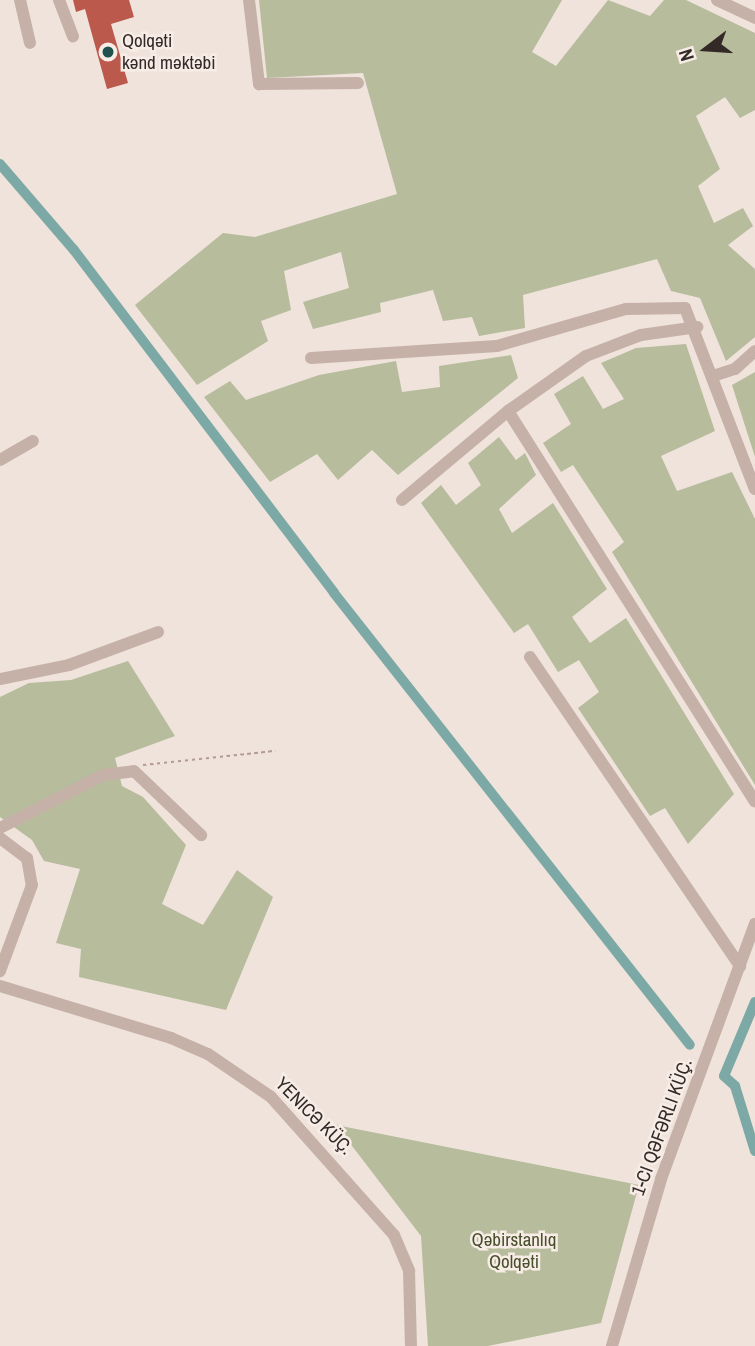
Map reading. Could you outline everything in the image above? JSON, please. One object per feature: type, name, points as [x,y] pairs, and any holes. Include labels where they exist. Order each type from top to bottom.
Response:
[{"type":"street","points":[[20,0],[30,43]]},
{"type":"street","points":[[59,0],[73,36]]},
{"type":"street","points":[[249,0],[259,84],[358,83]]},
{"type":"street","points":[[717,0],[755,18]]},
{"type":"street","points":[[311,358],[497,346],[653,306],[685,308],[698,327],[713,376],[755,489]]},
{"type":"street","points":[[402,500],[508,411],[586,356],[641,335],[698,327]]},
{"type":"street","points":[[713,376],[735,369],[755,351]]},
{"type":"street","points":[[508,411],[755,802]]},
{"type":"street","points":[[0,460],[33,441]]},
{"type":"street","points":[[0,679],[69,665],[158,632]]},
{"type":"street","points":[[530,657],[740,966]]},
{"type":"street","points":[[0,828],[103,775],[134,771],[201,835]]},
{"type":"street","points":[[0,838],[27,858],[32,885],[0,971]]},
{"type":"street","name":"1-CI QƏFƏRLI KÜÇ.","points":[[612,1346],[662,1179],[755,924]]},
{"type":"street","name":"YENICƏ KÜÇ.","points":[[0,986],[172,1038],[208,1054],[271,1097],[394,1236],[409,1271],[411,1346]]},
{"type":"path","points":[[134,771],[160,760],[275,751]]},
{"type":"green space","points":[[259,0],[562,0],[532,52],[556,66],[608,0],[650,16],[664,0],[686,0],[755,33],[755,110],[740,118],[725,97],[696,116],[720,169],[698,186],[714,223],[743,208],[753,226],[728,245],[755,269],[755,337],[726,361],[700,298],[671,291],[657,259],[523,295],[525,328],[479,336],[472,317],[443,321],[433,290],[380,303],[381,312],[313,329],[303,302],[349,288],[341,252],[284,271],[291,310],[261,321],[268,341],[197,385],[135,305],[223,233],[255,237],[397,194],[363,73],[267,78]]},
{"type":"green space","points":[[686,344],[715,431],[661,456],[677,491],[732,472],[755,519],[755,785],[612,552],[624,542],[573,465],[561,472],[543,443],[571,424],[554,394],[583,376],[603,409],[624,399],[601,363],[636,348]]},
{"type":"green space","points":[[511,355],[518,378],[398,475],[372,450],[338,480],[317,454],[270,482],[204,397],[230,381],[246,400],[319,375],[396,361],[402,392],[440,387],[439,366]]},
{"type":"green space","points":[[755,372],[755,457],[732,385]]},
{"type":"green space","points":[[499,437],[516,460],[525,453],[536,475],[499,509],[512,533],[553,503],[607,589],[572,617],[590,643],[626,618],[734,794],[688,844],[665,808],[650,816],[578,708],[599,692],[579,660],[558,672],[528,624],[514,633],[421,503],[441,485],[456,505],[481,485],[468,463]]},
{"type":"green space","points":[[128,661],[175,736],[115,758],[122,786],[143,797],[186,845],[162,904],[203,925],[237,870],[273,897],[226,1010],[79,977],[81,949],[56,943],[80,869],[44,861],[32,840],[0,817],[0,697],[29,683],[71,680]]},
{"type":"green space","name":"Qəbirstanlıq Qolqəti","points":[[336,1125],[639,1185],[601,1323],[488,1346],[428,1346],[421,1236]]},
{"type":"building","points":[[73,0],[129,0],[134,17],[111,24],[128,83],[107,89],[85,9],[76,12]]},
{"type":"waterway","points":[[0,164],[74,250],[334,593],[690,1045]]},
{"type":"waterway","points":[[755,1002],[724,1076],[735,1086],[755,1151]]},
{"type":"place","name":"Qolqəti kənd məktəbi","points":[[108,52]]}]
